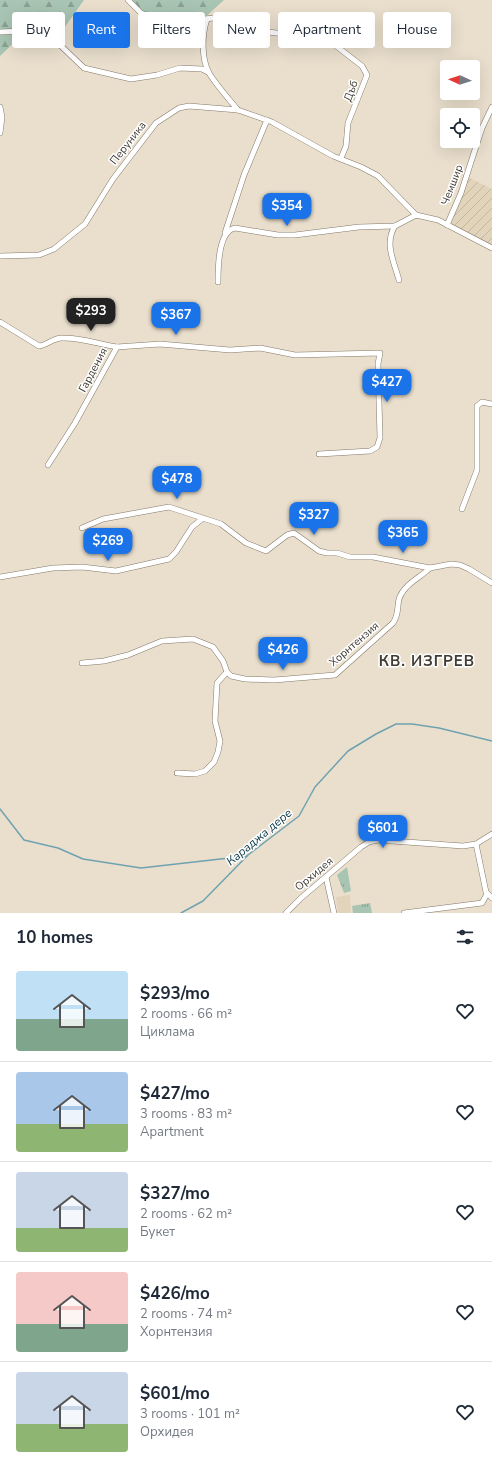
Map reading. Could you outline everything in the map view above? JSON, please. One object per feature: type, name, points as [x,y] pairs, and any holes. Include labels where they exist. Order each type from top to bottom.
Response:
[{"type":"street","name":"Дъб","points":[[128,0],[141,13],[157,19],[183,22],[221,19],[278,34],[326,39],[362,66],[367,74],[348,123],[346,146],[341,158]]},
{"type":"street","points":[[207,19],[204,29],[203,44],[208,72]]},
{"type":"street","points":[[0,32],[25,31],[48,38],[59,44],[84,68],[131,78],[157,75],[180,68],[202,69],[208,72],[238,110]]},
{"type":"street","name":"Перуника","points":[[0,256],[39,255],[54,249],[85,224],[113,179],[156,123],[180,108],[189,106],[238,110],[267,120],[332,156],[341,158],[378,176],[416,215]]},
{"type":"street","points":[[0,107],[2,117],[0,133]]},
{"type":"street","name":"Чемшир","points":[[447,224],[461,194],[482,128],[492,107]]},
{"type":"street","points":[[218,282],[220,254],[225,233],[244,175],[267,120]]},
{"type":"street","points":[[225,233],[229,229],[235,228],[278,235],[295,235],[359,227],[395,226],[416,215],[438,220],[492,248]]},
{"type":"street","points":[[395,226],[390,238],[390,249],[399,280]]},
{"type":"street","points":[[0,322],[40,346],[53,339],[62,337],[117,347]]},
{"type":"street","name":"Гардения","points":[[48,465],[79,418],[117,347],[160,344],[230,350],[260,348],[295,355],[380,353],[378,364],[380,438],[377,447],[370,451],[320,454]]},
{"type":"street","points":[[462,509],[477,470],[477,406],[482,402],[492,404]]},
{"type":"street","points":[[82,528],[103,519],[170,507],[188,512],[202,519],[221,524],[246,543],[266,551],[287,535],[294,534],[319,551],[327,553],[337,553],[350,557],[372,557],[430,568],[451,564],[460,565],[492,583]]},
{"type":"street","points":[[0,577],[53,568],[82,567],[116,571],[164,561],[169,559],[176,552],[192,527],[202,519]]},
{"type":"street","name":"Хорнтензия","points":[[227,672],[231,676],[245,679],[274,680],[335,675],[393,623],[396,619],[399,599],[403,591],[430,568]]},
{"type":"street","points":[[82,663],[104,661],[128,655],[162,641],[193,639],[213,647],[223,661],[227,672],[217,683],[215,721],[220,741],[218,752],[214,762],[205,771],[177,773]]},
{"type":"street","name":"Орхидея","points":[[286,913],[361,847],[369,842],[378,840],[463,846],[476,844],[492,834]]},
{"type":"street","points":[[404,913],[482,903],[490,896],[476,844]]},
{"type":"street","points":[[326,877],[334,913]]},
{"type":"shaded area","points":[[468,177],[492,189],[492,248],[447,225]]},
{"type":"shaded area","points":[[350,895],[351,913],[338,913],[336,897]]},
{"type":"green space","points":[[0,0],[84,0],[76,12],[73,12],[73,16],[65,27],[65,12],[12,12],[12,45],[0,56]]},
{"type":"green space","points":[[128,0],[224,0],[205,17],[205,12],[142,12]]},
{"type":"green space","points":[[347,867],[351,891],[344,893],[337,875]]},
{"type":"green space","points":[[370,903],[372,913],[353,913],[352,906]]},
{"type":"waterway","name":"Караджа дере","points":[[181,913],[203,901],[248,855],[299,816],[315,787],[348,751],[376,734],[396,724],[412,724],[439,728],[492,741]]},
{"type":"waterway","points":[[0,809],[24,840],[58,848],[83,859],[141,868],[247,856]]},
{"type":"district","name":"КВ. ИЗГРЕВ","points":[[427,661]]}]
